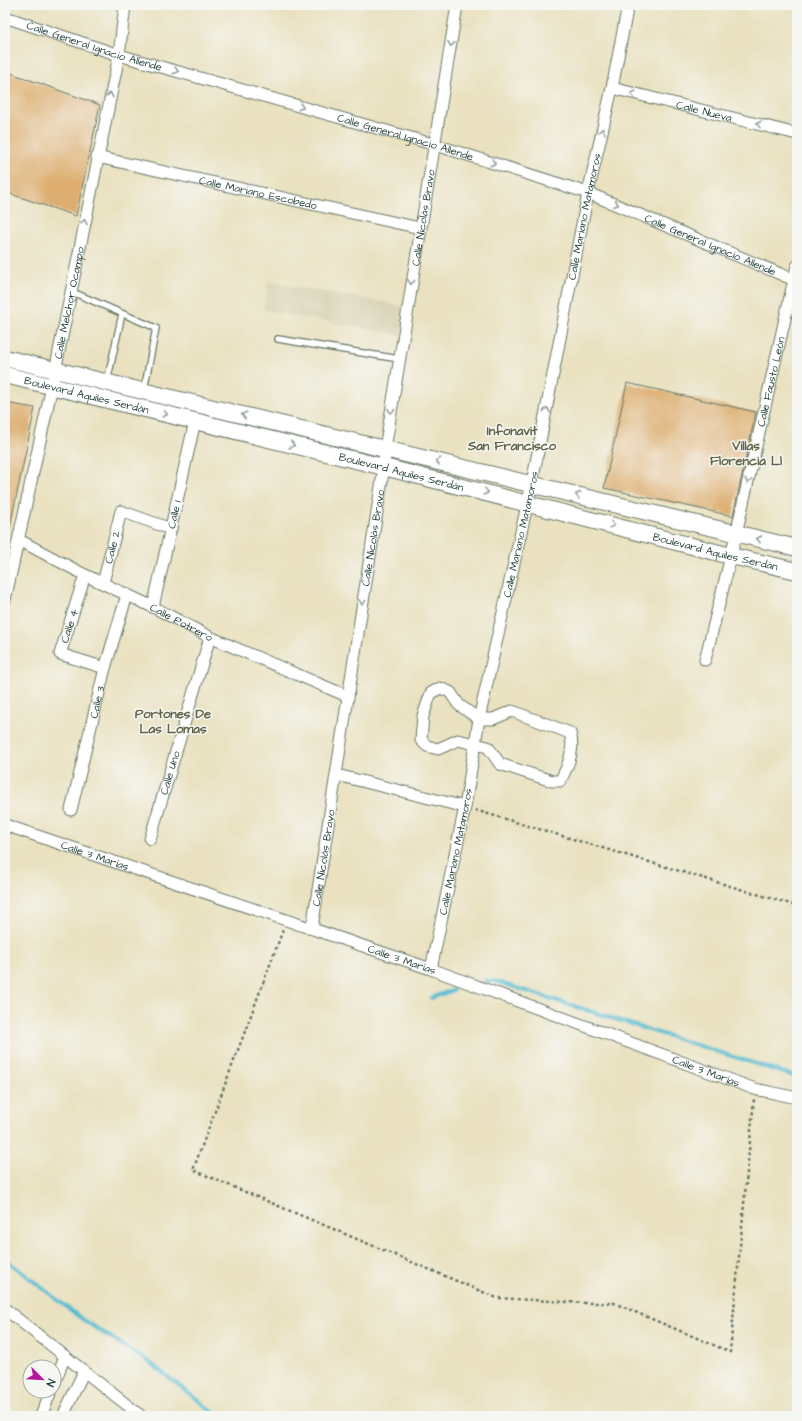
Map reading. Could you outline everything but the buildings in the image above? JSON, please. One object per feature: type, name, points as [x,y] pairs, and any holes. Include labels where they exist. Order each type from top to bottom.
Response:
[{"type":"street","name":"Calle Melchor Ocampo","points":[[5,600],[52,386],[97,157],[119,55],[126,5]]},
{"type":"street","name":"Calle Nicolás Bravo","points":[[312,928],[337,775],[347,696],[384,467],[385,449],[399,359],[420,228],[436,145],[457,5]]},
{"type":"street","name":"Calle Mariano Matamoros","points":[[432,969],[465,807],[479,718],[528,503],[588,193],[612,88],[628,5]]},
{"type":"street","name":"Calle General Ignacio Allende","points":[[5,17],[119,55],[436,145],[588,193],[795,281]]},
{"type":"street","name":"Calle Nueva","points":[[612,88],[797,134]]},
{"type":"street","name":"Calle Mariano Escobedo","points":[[97,157],[420,228]]},
{"type":"street","name":"Calle Fausto León","points":[[705,660],[731,556],[795,281],[797,266]]},
{"type":"street","name":"Boulevard Aquiles Serdán","points":[[5,358],[532,483],[797,548]]},
{"type":"street","name":"Boulevard Aquiles Serdán","points":[[5,375],[384,467],[731,556],[797,571]]},
{"type":"street","name":"Calle 1","points":[[153,607],[195,421]]},
{"type":"street","name":"Calle 2","points":[[103,583],[121,511],[171,529]]},
{"type":"street","name":"Calle Potrero","points":[[19,540],[85,575],[153,607],[210,637],[347,696]]},
{"type":"street","name":"Calle 4","points":[[85,575],[60,654],[105,668]]},
{"type":"street","name":"Calle 3","points":[[72,810],[105,668],[127,595]]},
{"type":"street","name":"Calle Uno","points":[[150,839],[210,637]]},
{"type":"street","points":[[440,688],[450,692],[459,705],[479,718],[493,719],[512,711],[570,733],[573,742],[566,770],[560,781],[552,782],[500,764],[488,747],[475,743],[458,740],[438,749],[427,746],[421,740],[423,716],[431,693],[440,688]]},
{"type":"street","points":[[337,775],[465,807]]},
{"type":"street","name":"Calle 3 Marías","points":[[5,825],[432,969],[755,1089],[797,1098]]},
{"type":"street","points":[[5,1309],[142,1416]]},
{"type":"street","points":[[62,1364],[65,1356]]},
{"type":"street","points":[[63,1416],[84,1371]]},
{"type":"street","points":[[41,1416],[48,1399]]},
{"type":"lane","points":[[70,291],[156,328],[144,391]]},
{"type":"lane","points":[[107,383],[122,314]]},
{"type":"lane","points":[[278,339],[399,359]]},
{"type":"path","points":[[465,807],[797,906]]},
{"type":"path","points":[[287,919],[193,1170],[497,1298],[585,1304],[614,1303],[730,1352],[755,1089]]},
{"type":"shaded area","points":[[269,282],[406,306],[401,335],[263,310]]},
{"type":"waterway","points":[[485,981],[495,981],[797,1077]]},
{"type":"waterway","points":[[431,998],[453,990]]},
{"type":"waterway","points":[[5,1259],[82,1319],[149,1362],[218,1416]]},
{"type":"district","name":"Infonavit San Francisco","points":[[512,438]]},
{"type":"district","name":"Villas Florencia Ll","points":[[746,452]]},
{"type":"district","name":"Portones De Las Lomas","points":[[173,720]]}]
